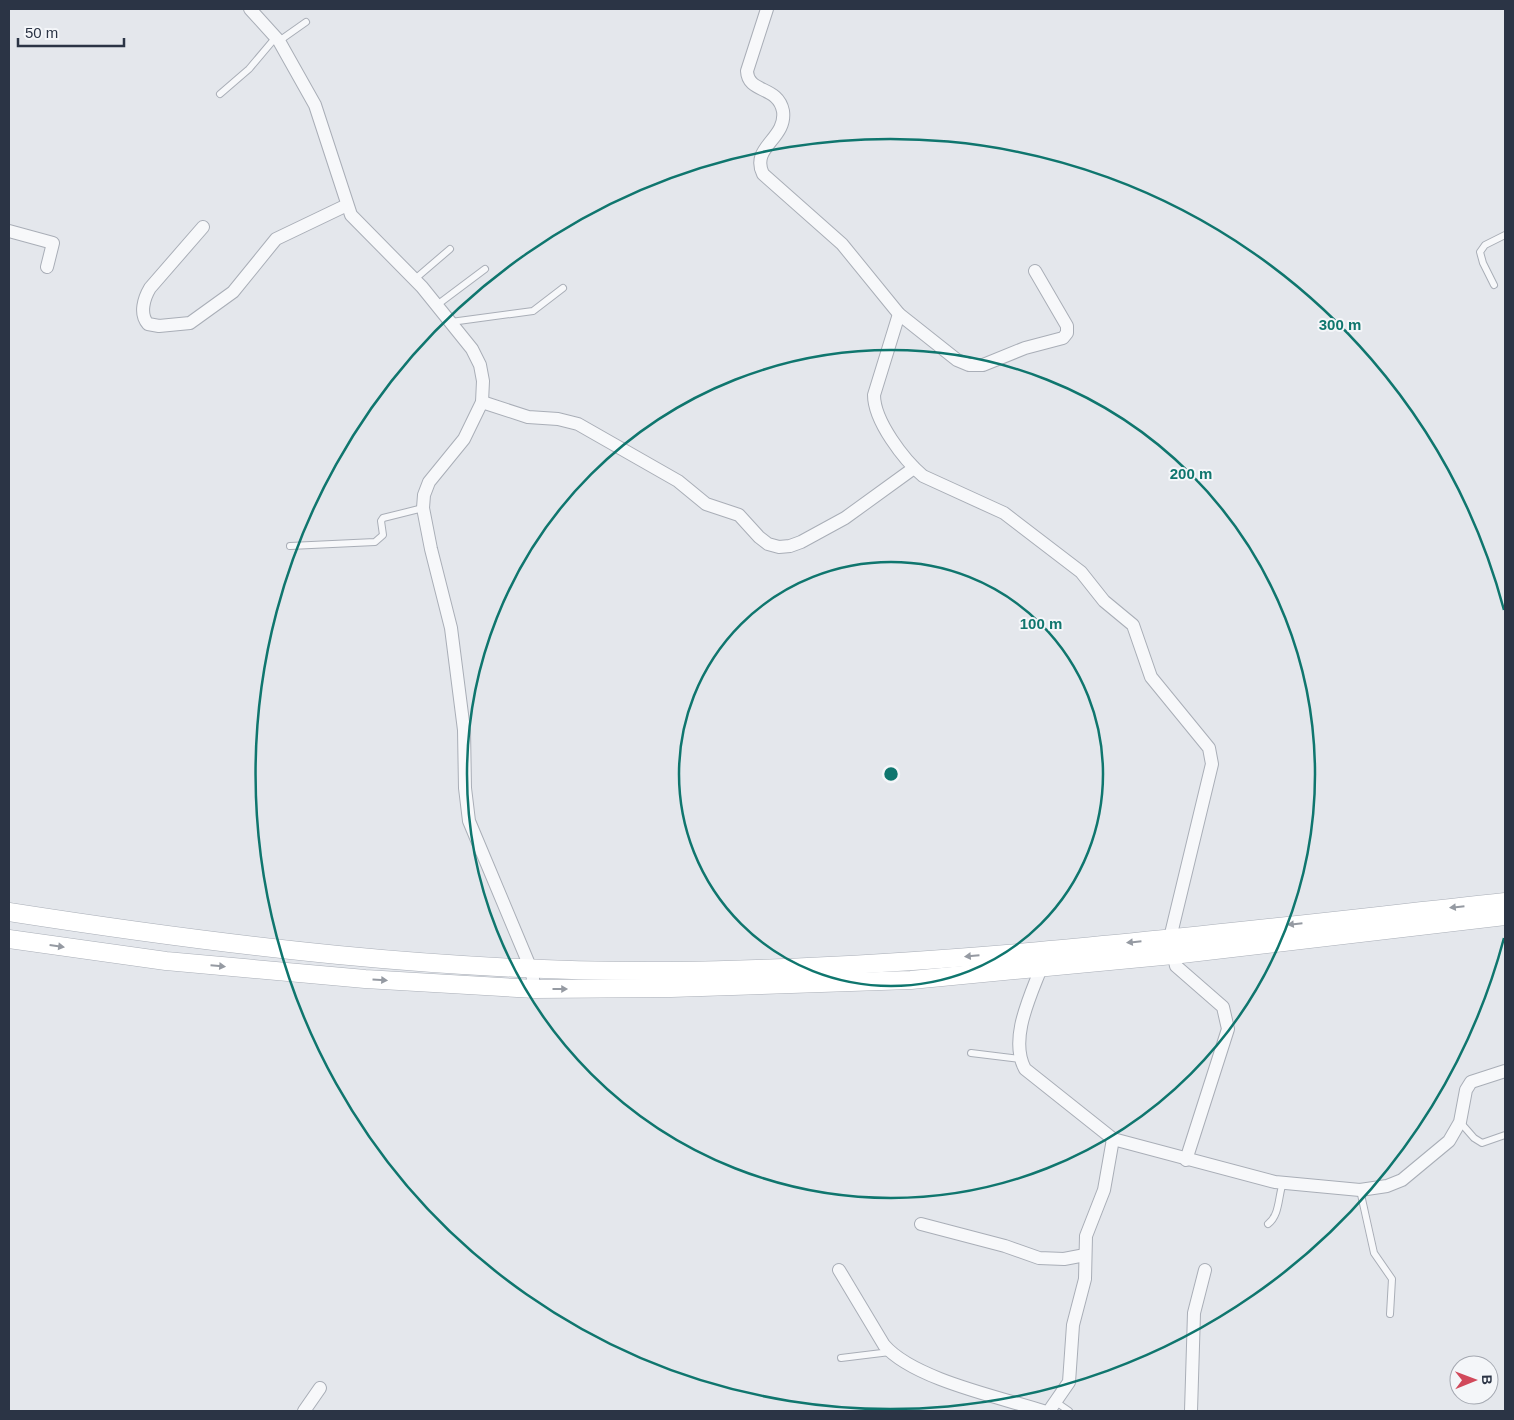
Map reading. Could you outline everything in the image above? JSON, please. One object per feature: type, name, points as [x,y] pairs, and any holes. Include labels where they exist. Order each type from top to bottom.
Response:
[{"type":"street","points":[[250,9],[277,39],[315,104],[346,205],[357,224],[415,279],[472,349],[480,365],[483,382],[482,402],[464,439],[430,482],[424,495],[423,508],[431,549],[452,628],[464,730],[465,788],[469,821],[531,969],[535,989]]},
{"type":"street","points":[[767,9],[747,71],[747,79],[752,85],[773,93],[780,102],[783,114],[782,124],[759,157],[760,169],[838,240],[899,314],[957,360],[968,365],[983,365],[998,361],[1025,348],[1063,338],[1067,333],[1067,326],[1035,271]]},
{"type":"street","points":[[203,227],[150,288],[145,298],[143,316],[148,324],[159,326],[190,323],[233,292],[276,239],[346,205]]},
{"type":"street","points":[[9,231],[53,243],[47,267]]},
{"type":"street","points":[[899,314],[874,395],[874,406],[878,418],[914,468],[923,476],[1004,513],[1081,572],[1104,601],[1133,625],[1151,677],[1209,748],[1212,755],[1185,871],[1172,947],[1176,966],[1223,1007],[1228,1029],[1186,1160]]},
{"type":"street","points":[[482,402],[528,417],[558,419],[578,424],[678,481],[706,504],[739,515],[759,538],[768,544],[779,547],[801,542],[845,518],[914,468]]},
{"type":"street","points":[[9,939],[166,962],[365,979],[535,989],[671,988],[911,980],[1041,968],[1172,947],[1505,902]]},
{"type":"street","points":[[9,912],[175,938],[384,958],[531,969],[671,971],[900,962],[1172,947],[1505,916]]},
{"type":"street","points":[[1041,968],[1026,1009],[1020,1036],[1020,1060],[1025,1069],[1113,1139],[1186,1160],[1282,1183],[1360,1190],[1387,1186],[1402,1180],[1449,1141],[1460,1122],[1466,1090],[1471,1082],[1505,1071]]},
{"type":"street","points":[[1053,1407],[1069,1382],[1074,1325],[1085,1279],[1086,1236],[1104,1190],[1113,1139]]},
{"type":"street","points":[[921,1224],[1005,1246],[1040,1258],[1064,1260],[1085,1254]]},
{"type":"street","points":[[839,1270],[890,1352],[922,1373],[1043,1411]]},
{"type":"street","points":[[1191,1411],[1194,1313],[1205,1270]]},
{"type":"street","points":[[304,1411],[320,1388]]},
{"type":"lane","points":[[220,94],[249,69],[277,39],[306,22]]},
{"type":"lane","points":[[1494,285],[1482,262],[1480,252],[1486,245],[1505,235]]},
{"type":"lane","points":[[415,279],[450,249]]},
{"type":"lane","points":[[437,305],[485,269]]},
{"type":"lane","points":[[451,322],[533,310],[563,288]]},
{"type":"lane","points":[[290,546],[375,542],[383,536],[381,521],[383,518],[423,508]]},
{"type":"lane","points":[[971,1053],[1020,1060]]},
{"type":"lane","points":[[1460,1122],[1474,1138],[1482,1143],[1505,1135]]},
{"type":"lane","points":[[1268,1224],[1276,1216],[1282,1183]]},
{"type":"lane","points":[[1360,1190],[1374,1253],[1392,1279],[1390,1314]]},
{"type":"lane","points":[[841,1358],[890,1352]]},
{"type":"lane","points":[[1053,1407],[1069,1411]]}]
